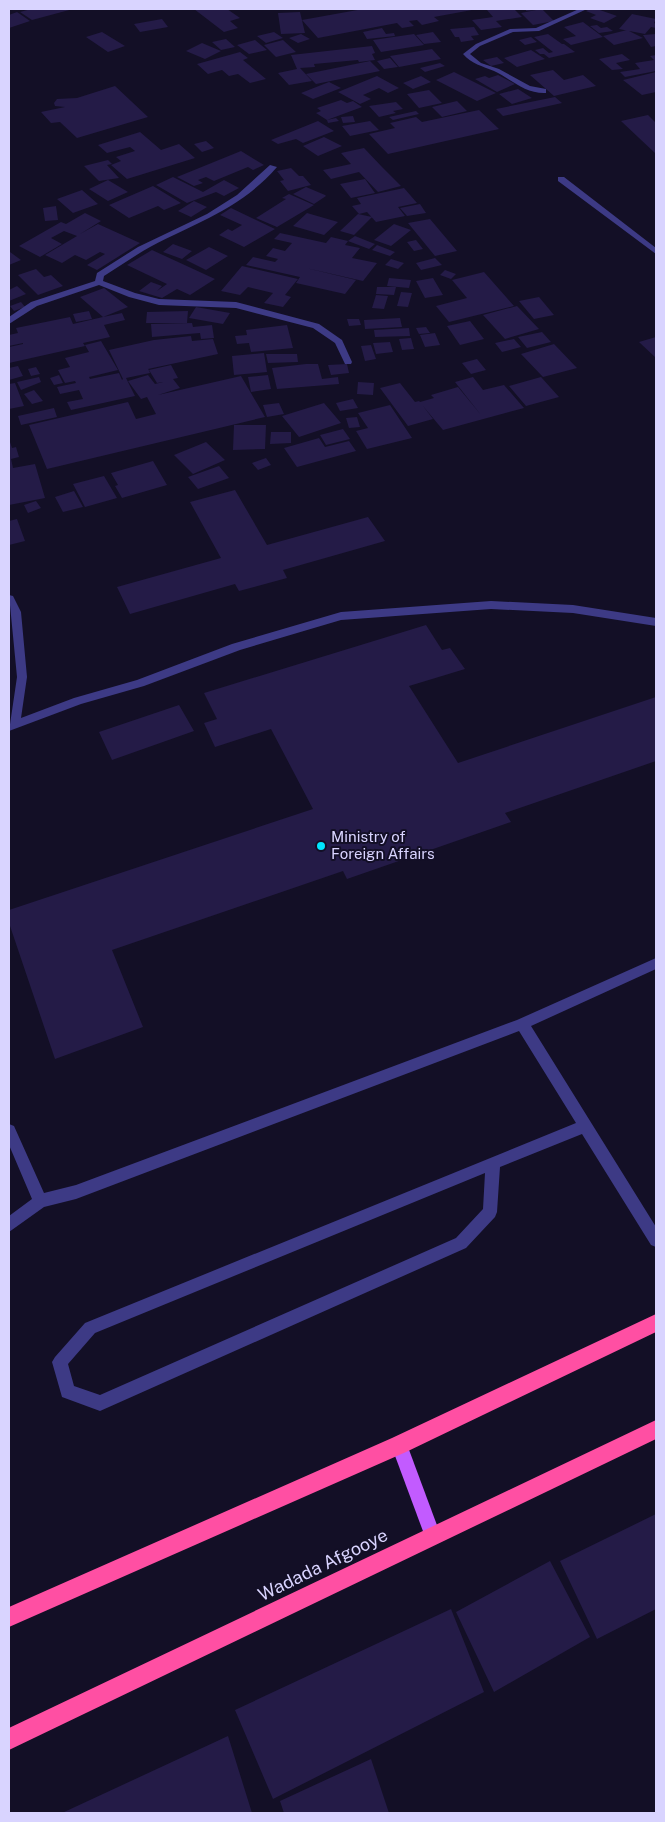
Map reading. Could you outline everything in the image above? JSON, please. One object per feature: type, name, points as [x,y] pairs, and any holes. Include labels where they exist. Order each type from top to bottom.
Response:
[{"type":"highway","points":[[9,1617],[399,1445],[656,1322]]},
{"type":"highway","name":"Wadada Afgooye","points":[[9,1739],[656,1430]]},
{"type":"main road","points":[[399,1445],[432,1536]]},
{"type":"street","points":[[544,91],[528,88],[497,70],[479,64],[466,54],[478,45],[512,30],[538,30],[584,9]]},
{"type":"street","points":[[99,282],[100,275],[141,249],[210,216],[240,197],[273,167]]},
{"type":"street","points":[[561,179],[656,252]]},
{"type":"street","points":[[9,321],[34,304],[99,282],[159,302],[236,305],[316,326],[339,342],[348,362]]},
{"type":"street","points":[[9,599],[16,612],[22,677],[11,726]]},
{"type":"street","points":[[11,726],[78,701],[140,683],[236,647],[341,616],[491,605],[573,609],[656,622]]},
{"type":"street","points":[[9,1224],[40,1201],[76,1192],[522,1024],[656,963]]},
{"type":"street","points":[[522,1024],[656,1240]]},
{"type":"street","points":[[493,1163],[490,1212],[461,1243],[100,1403],[68,1391],[60,1362],[90,1328],[493,1163],[585,1126]]},
{"type":"street","points":[[9,1130],[40,1201]]},
{"type":"building","points":[[31,9],[73,9],[32,20],[20,12]]},
{"type":"building","points":[[194,9],[227,9],[240,18],[230,21],[238,28],[224,32]]},
{"type":"building","points":[[363,9],[472,10],[434,17],[439,21],[422,25],[417,20],[409,21],[414,26],[402,28],[397,23],[318,38],[302,20]]},
{"type":"building","points":[[514,9],[522,17],[496,21],[502,27],[481,30],[472,20],[493,17],[487,10]]},
{"type":"building","points":[[526,9],[542,9],[554,21],[533,25],[521,13],[536,10],[526,11]]},
{"type":"building","points":[[597,9],[617,16],[604,23],[590,18],[596,15],[586,11]]},
{"type":"building","points":[[17,12],[30,21],[9,28],[9,15]]},
{"type":"building","points":[[300,12],[305,33],[281,34],[278,13]]},
{"type":"building","points":[[632,14],[656,19],[654,23],[656,28],[651,27],[645,34],[619,29]]},
{"type":"building","points":[[162,19],[168,27],[140,32],[134,24]]},
{"type":"building","points":[[583,22],[603,37],[571,45],[563,39],[576,36],[564,27]]},
{"type":"building","points":[[597,25],[601,28],[607,27],[613,31],[599,33],[590,26]]},
{"type":"building","points":[[474,27],[479,35],[471,36],[474,40],[461,42],[459,37],[455,37],[450,29]]},
{"type":"building","points":[[382,28],[386,34],[394,33],[395,36],[367,39],[363,32]]},
{"type":"building","points":[[627,30],[643,38],[614,45],[603,36]]},
{"type":"building","points":[[102,32],[125,46],[108,52],[86,37]]},
{"type":"building","points":[[274,32],[283,38],[266,43],[257,36]]},
{"type":"building","points":[[433,32],[441,42],[424,44],[416,35]]},
{"type":"building","points":[[301,34],[310,39],[298,43],[289,38]]},
{"type":"building","points":[[414,34],[424,45],[381,52],[373,40]]},
{"type":"building","points":[[548,34],[575,52],[549,58],[544,54],[540,54],[535,50],[543,48],[549,53],[553,52],[534,37]]},
{"type":"building","points":[[656,34],[656,46],[651,47],[643,35]]},
{"type":"building","points":[[531,37],[537,42],[525,45],[519,40]]},
{"type":"building","points":[[226,39],[235,47],[221,50],[212,42]]},
{"type":"building","points":[[255,40],[267,50],[249,54],[237,45]]},
{"type":"building","points":[[283,40],[296,52],[276,57],[264,45]]},
{"type":"building","points":[[202,43],[221,51],[205,59],[186,51]]},
{"type":"building","points":[[372,46],[375,53],[372,54],[375,60],[314,64],[315,67],[300,68],[312,81],[289,85],[278,73],[297,69],[291,55]]},
{"type":"building","points":[[432,49],[441,59],[399,67],[390,56]]},
{"type":"building","points":[[531,50],[545,59],[517,67],[504,58]]},
{"type":"building","points":[[240,52],[248,58],[243,60],[266,79],[250,83],[238,74],[229,76],[222,70],[208,74],[197,64]]},
{"type":"building","points":[[622,54],[630,60],[616,63],[623,69],[612,70],[599,59]]},
{"type":"building","points":[[656,55],[656,71],[625,77],[620,72],[640,69],[635,63],[654,60],[650,56]]},
{"type":"building","points":[[497,57],[504,63],[491,66],[483,60]]},
{"type":"building","points":[[390,58],[398,67],[384,69],[377,61]]},
{"type":"building","points":[[370,61],[380,71],[316,84],[306,74]]},
{"type":"building","points":[[440,63],[445,66],[425,72],[420,68]]},
{"type":"building","points":[[553,70],[564,80],[583,75],[596,86],[554,96],[530,75]]},
{"type":"building","points":[[454,72],[496,93],[477,101],[436,80]]},
{"type":"building","points":[[656,72],[656,92],[642,95],[623,80]]},
{"type":"building","points":[[498,75],[515,84],[497,92],[475,79],[485,76],[489,78]]},
{"type":"building","points":[[377,76],[399,88],[388,93],[379,88],[363,95],[371,99],[360,104],[338,92]]},
{"type":"building","points":[[421,76],[431,82],[413,89],[403,83]]},
{"type":"building","points":[[329,82],[341,88],[313,99],[301,93]]},
{"type":"building","points":[[115,86],[148,117],[77,138],[60,122],[51,123],[41,112],[65,107],[55,106],[54,103],[57,99],[77,98]]},
{"type":"building","points":[[518,89],[532,98],[512,104],[499,94]]},
{"type":"building","points":[[429,90],[442,103],[419,108],[407,94]]},
{"type":"building","points":[[555,97],[562,103],[503,116],[496,109]]},
{"type":"building","points":[[341,100],[347,103],[353,101],[362,107],[327,120],[316,113],[321,111],[317,108]]},
{"type":"building","points":[[457,101],[467,111],[442,117],[432,107]]},
{"type":"building","points":[[396,102],[403,109],[393,111],[396,113],[379,117],[369,106]]},
{"type":"building","points":[[479,110],[499,129],[388,154],[369,134],[395,128],[390,123],[416,117],[422,122]]},
{"type":"building","points":[[416,111],[419,114],[393,120],[389,117]]},
{"type":"building","points":[[648,115],[656,123],[656,154],[621,121]]},
{"type":"building","points":[[353,116],[355,122],[343,123],[341,117]]},
{"type":"building","points":[[336,118],[339,121],[328,123],[327,120]]},
{"type":"building","points":[[318,121],[334,131],[303,143],[296,139],[278,144],[271,140]]},
{"type":"building","points":[[370,121],[379,130],[350,136],[342,126]]},
{"type":"building","points":[[140,132],[161,150],[179,144],[195,158],[127,179],[111,165],[121,161],[116,157],[135,151],[130,147],[107,153],[98,145]]},
{"type":"building","points":[[324,137],[342,146],[318,156],[303,146]]},
{"type":"building","points":[[206,141],[214,148],[202,152],[194,144]]},
{"type":"building","points":[[364,148],[401,186],[378,192],[359,172],[331,179],[323,170],[351,164],[341,153]]},
{"type":"building","points":[[241,151],[264,165],[253,170],[248,167],[214,181],[206,177],[198,180],[203,183],[194,186],[177,177]]},
{"type":"building","points":[[108,160],[112,164],[107,165],[119,178],[99,181],[84,166]]},
{"type":"building","points":[[291,168],[299,176],[303,176],[311,185],[288,191],[280,181],[284,180],[277,171]]},
{"type":"building","points":[[173,177],[203,192],[224,180],[239,188],[224,196],[216,192],[187,203],[156,185]]},
{"type":"building","points":[[365,179],[375,193],[351,198],[340,184]]},
{"type":"building","points":[[108,180],[128,192],[108,201],[89,189]]},
{"type":"building","points":[[153,186],[181,203],[164,210],[158,206],[129,218],[109,205]]},
{"type":"building","points":[[306,187],[326,196],[314,204],[293,194]]},
{"type":"building","points":[[404,188],[417,203],[398,207],[405,216],[376,222],[367,212],[359,214],[352,206],[361,204],[357,198]]},
{"type":"building","points":[[82,190],[98,204],[73,213],[57,199]]},
{"type":"building","points":[[289,194],[314,205],[277,227],[256,218],[286,199],[282,198]]},
{"type":"building","points":[[194,201],[207,207],[191,217],[178,211]]},
{"type":"building","points":[[420,204],[426,213],[407,216],[400,208]]},
{"type":"building","points":[[56,206],[58,220],[45,221],[43,208]]},
{"type":"building","points":[[231,208],[275,229],[244,247],[219,235],[228,229],[232,231],[242,225],[220,215]]},
{"type":"building","points":[[85,213],[101,221],[80,234],[98,224],[140,243],[97,270],[87,265],[105,254],[100,252],[86,260],[75,255],[62,263],[45,255],[77,236],[64,231],[51,238],[62,244],[40,257],[19,246],[61,222],[66,224]]},
{"type":"building","points":[[307,213],[338,222],[324,235],[293,226]]},
{"type":"building","points":[[358,214],[372,217],[354,235],[340,231]]},
{"type":"building","points":[[430,219],[457,251],[435,256],[408,223]]},
{"type":"building","points":[[394,224],[411,230],[391,246],[374,240]]},
{"type":"building","points":[[280,233],[326,243],[331,237],[348,241],[345,245],[360,248],[352,258],[377,263],[363,281],[306,268],[356,280],[345,294],[296,283],[300,277],[246,265],[253,257],[275,262],[278,259],[266,256],[273,248],[285,251],[292,243],[274,239]]},
{"type":"building","points":[[355,236],[375,244],[369,249],[348,241]]},
{"type":"building","points":[[416,240],[423,249],[414,251],[407,242]]},
{"type":"building","points":[[173,244],[192,251],[182,259],[163,252]]},
{"type":"building","points":[[377,245],[395,252],[390,256],[372,250]]},
{"type":"building","points":[[209,247],[228,256],[206,270],[186,260]]},
{"type":"building","points":[[9,250],[10,252],[21,260],[9,265]]},
{"type":"building","points":[[152,250],[215,279],[190,295],[177,289],[162,298],[139,291],[151,282],[162,286],[157,291],[167,284],[127,265]]},
{"type":"building","points":[[435,258],[442,265],[421,270],[416,263]]},
{"type":"building","points":[[391,259],[404,263],[398,269],[385,265]]},
{"type":"building","points":[[242,266],[298,279],[285,295],[291,297],[283,307],[264,303],[273,293],[248,287],[240,295],[221,291]]},
{"type":"building","points":[[36,269],[44,277],[51,275],[63,286],[38,295],[18,275]]},
{"type":"building","points":[[445,270],[456,274],[451,279],[440,275]]},
{"type":"building","points":[[484,272],[514,306],[449,322],[436,306],[467,298],[452,280]]},
{"type":"building","points":[[389,278],[411,280],[409,288],[387,286]]},
{"type":"building","points":[[433,278],[443,295],[425,298],[416,281]]},
{"type":"building","points":[[17,286],[26,294],[9,301],[9,290]]},
{"type":"building","points":[[377,287],[396,287],[394,295],[376,294]]},
{"type":"building","points":[[104,288],[128,307],[103,317],[80,297]]},
{"type":"building","points":[[401,292],[412,293],[408,307],[397,306]]},
{"type":"building","points":[[376,295],[388,296],[384,309],[372,308]]},
{"type":"building","points":[[539,297],[554,315],[534,319],[519,301]]},
{"type":"building","points":[[21,302],[25,307],[14,311],[10,306]]},
{"type":"building","points":[[517,306],[539,329],[505,339],[483,315]]},
{"type":"building","points":[[196,307],[230,313],[223,324],[189,318]]},
{"type":"building","points":[[89,311],[92,319],[76,322],[73,314]]},
{"type":"building","points":[[188,311],[187,323],[146,323],[147,312]]},
{"type":"building","points":[[122,313],[125,320],[104,325],[110,337],[83,343],[85,346],[9,363],[9,347],[23,344],[9,346],[9,335],[18,333],[16,328],[70,317],[73,324]]},
{"type":"building","points":[[400,318],[402,327],[365,329],[364,320]]},
{"type":"building","points":[[347,319],[359,319],[361,325],[349,326]]},
{"type":"building","points":[[470,321],[484,339],[460,345],[447,326]]},
{"type":"building","points":[[192,323],[193,327],[212,325],[214,338],[201,339],[200,333],[152,337],[151,324]]},
{"type":"building","points":[[287,325],[293,348],[251,352],[249,343],[237,344],[235,336],[247,335],[246,330]]},
{"type":"building","points":[[426,327],[430,333],[419,334],[416,328]]},
{"type":"building","points":[[409,328],[410,336],[375,337],[374,330]]},
{"type":"building","points":[[542,332],[551,342],[527,348],[518,337]]},
{"type":"building","points":[[435,333],[440,345],[425,347],[420,335]]},
{"type":"building","points":[[191,336],[192,341],[213,339],[218,354],[148,369],[150,373],[126,378],[135,396],[71,410],[67,402],[83,399],[79,390],[60,394],[57,387],[76,383],[75,381],[65,383],[58,370],[70,367],[65,358],[89,352],[85,345],[101,341],[118,370],[89,377],[90,379],[119,373],[122,380],[123,379],[109,350],[154,340]]},
{"type":"building","points":[[656,337],[656,358],[639,342]]},
{"type":"building","points":[[411,338],[414,349],[402,350],[399,339]]},
{"type":"building","points":[[514,339],[521,347],[502,352],[495,343]]},
{"type":"building","points":[[390,342],[393,352],[376,354],[373,343]]},
{"type":"building","points":[[554,344],[577,368],[543,377],[521,354]]},
{"type":"building","points":[[371,345],[376,359],[365,361],[361,346]]},
{"type":"building","points":[[264,353],[267,372],[234,375],[232,356]]},
{"type":"building","points":[[266,354],[297,354],[298,362],[268,363]]},
{"type":"building","points":[[477,359],[486,370],[471,374],[462,363]]},
{"type":"building","points":[[318,364],[322,379],[338,377],[339,384],[277,389],[272,368]]},
{"type":"building","points":[[347,364],[349,373],[331,375],[328,365]]},
{"type":"building","points":[[171,365],[178,378],[173,379],[180,388],[158,395],[241,376],[265,417],[47,469],[29,425],[128,402],[136,419],[156,414],[147,397],[141,399],[128,381],[148,375],[155,384],[163,382],[157,383],[149,370]]},
{"type":"building","points":[[18,366],[23,376],[9,380],[9,368]]},
{"type":"building","points":[[36,367],[40,374],[31,376],[28,369]]},
{"type":"building","points":[[59,375],[63,383],[54,385],[50,378]]},
{"type":"building","points":[[268,375],[271,389],[251,392],[248,377]]},
{"type":"building","points":[[39,377],[41,382],[21,390],[17,382]]},
{"type":"building","points":[[473,377],[483,390],[504,385],[524,408],[443,430],[423,406],[433,419],[408,426],[380,388],[400,383],[415,402],[420,402],[434,398],[431,395],[458,387],[481,415],[455,382]]},
{"type":"building","points":[[541,377],[559,397],[526,406],[509,386]]},
{"type":"building","points":[[358,382],[374,383],[373,395],[357,394]]},
{"type":"building","points":[[15,383],[24,406],[9,409],[9,384]]},
{"type":"building","points":[[34,390],[43,401],[32,404],[24,394]]},
{"type":"building","points":[[353,399],[358,408],[340,411],[336,403]]},
{"type":"building","points":[[279,403],[284,414],[267,417],[263,405]]},
{"type":"building","points":[[324,403],[341,423],[299,437],[282,416]]},
{"type":"building","points":[[390,405],[412,438],[367,449],[356,431],[368,428],[358,413]]},
{"type":"building","points":[[54,408],[57,417],[21,425],[18,416]]},
{"type":"building","points":[[357,417],[360,427],[349,428],[346,418]]},
{"type":"building","points":[[234,425],[266,425],[265,449],[233,450]]},
{"type":"building","points":[[343,429],[350,439],[326,445],[320,435]]},
{"type":"building","points":[[271,432],[291,432],[291,443],[270,444]]},
{"type":"building","points":[[319,438],[325,447],[349,441],[356,451],[297,467],[284,448]]},
{"type":"building","points":[[9,439],[12,448],[16,447],[19,457],[11,459],[13,468],[35,464],[45,498],[9,505]]},
{"type":"building","points":[[206,442],[225,460],[193,474],[174,455]]},
{"type":"building","points":[[266,458],[271,465],[258,470],[252,463]]},
{"type":"building","points":[[153,461],[167,485],[122,498],[115,486],[118,485],[111,473]]},
{"type":"building","points":[[219,466],[229,478],[198,489],[188,477]]},
{"type":"building","points":[[104,476],[117,498],[85,507],[73,484]]},
{"type":"building","points":[[235,490],[267,545],[368,517],[385,541],[283,570],[287,578],[239,591],[235,584],[130,614],[117,587],[221,558],[190,502]]},
{"type":"building","points":[[74,491],[83,507],[63,512],[55,497]]},
{"type":"building","points":[[36,501],[41,508],[28,513],[24,505]]},
{"type":"building","points":[[17,519],[25,541],[9,545],[9,521]]},
{"type":"building","name":"Ministry of Foreign Affairs","points":[[426,625],[442,650],[450,648],[465,669],[409,686],[458,763],[656,697],[656,761],[505,813],[511,822],[347,879],[343,871],[112,950],[143,1027],[55,1059],[9,923],[9,910],[313,809],[271,729],[215,747],[204,723],[217,719],[204,693]]},
{"type":"building","points":[[179,705],[194,731],[112,760],[99,732]]},
{"type":"building","points":[[656,1514],[656,1609],[597,1639],[560,1561]]},
{"type":"building","points":[[550,1561],[590,1637],[494,1692],[456,1612]]},
{"type":"building","points":[[451,1609],[484,1692],[273,1799],[235,1710]]},
{"type":"building","points":[[228,1736],[252,1813],[62,1813]]},
{"type":"building","points":[[371,1759],[389,1813],[284,1813],[280,1801]]},
{"type":"place","name":"Ministry of Foreign Affairs","points":[[321,846]]}]
